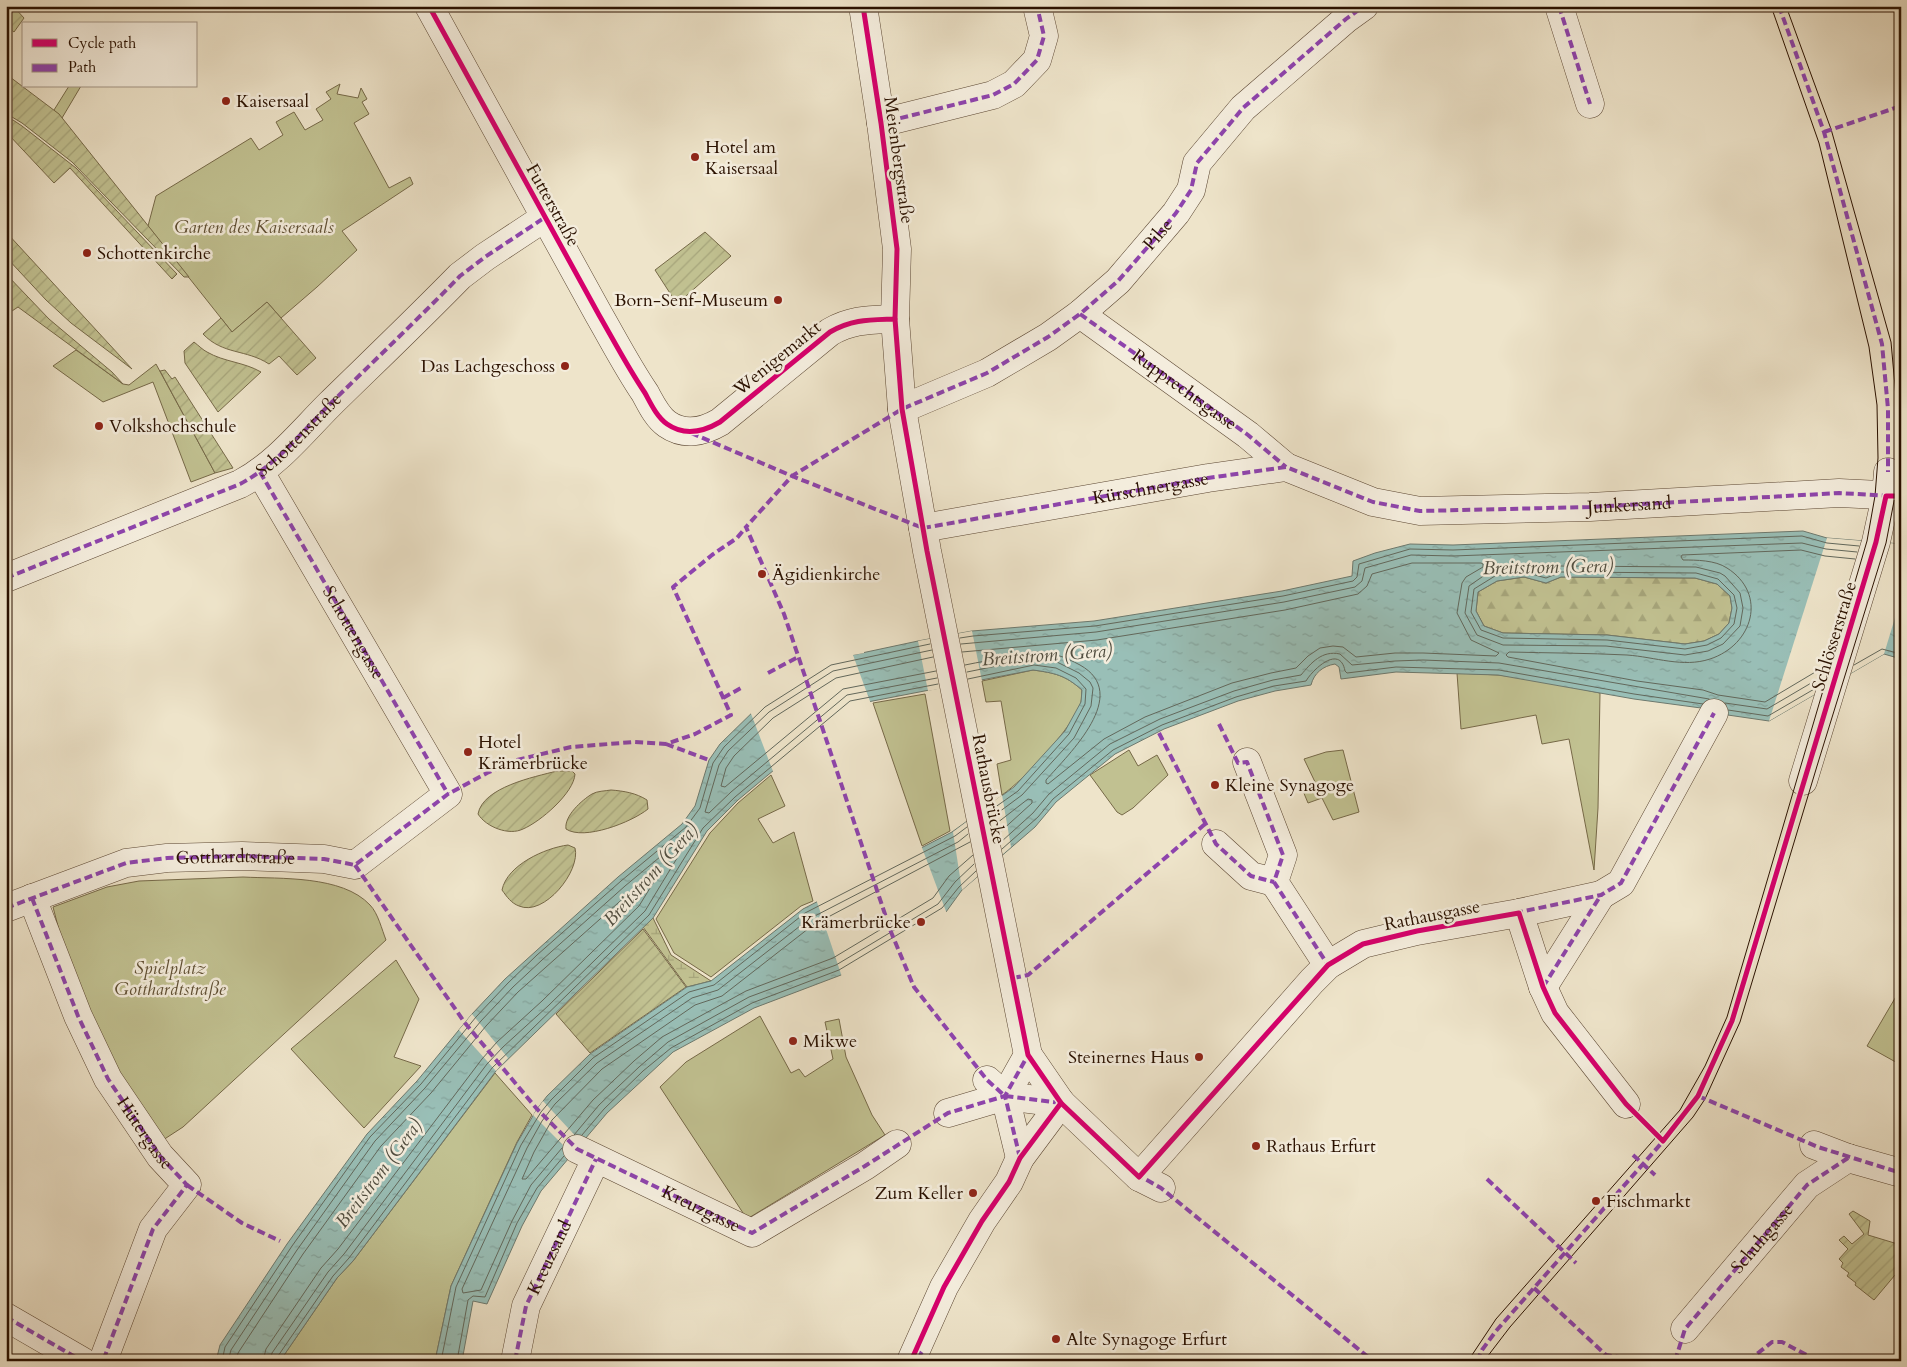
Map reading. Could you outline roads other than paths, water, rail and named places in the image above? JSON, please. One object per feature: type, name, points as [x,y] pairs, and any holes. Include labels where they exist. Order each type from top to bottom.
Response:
[{"type":"street","name":"Futterstraße","points":[[429,6],[544,218],[628,367],[658,415]]},
{"type":"street","name":"Meienbergstraße","points":[[863,6],[881,123],[897,249],[895,319]]},
{"type":"street","points":[[881,123],[993,95],[1014,84],[1037,60],[1044,36],[1037,6]]},
{"type":"street","name":"Pilse","points":[[902,409],[987,372],[1048,337],[1080,314],[1118,281],[1176,213],[1191,190],[1197,163],[1243,108],[1346,19],[1364,6]]},
{"type":"street","points":[[1559,6],[1590,104]]},
{"type":"street","name":"Schottenstraße","points":[[6,578],[240,484],[260,472],[307,429],[460,276],[544,218]]},
{"type":"street","name":"Rupprechtsgasse","points":[[1080,314],[1248,435],[1286,467]]},
{"type":"street","points":[[895,319],[902,409],[923,528]]},
{"type":"street","name":"Wenigemarkt","points":[[658,415],[665,423],[676,430],[688,432],[710,428],[720,422],[830,332],[844,324],[895,319]]},
{"type":"street","name":"Kürschnergasse","points":[[923,528],[1208,478],[1286,467],[1374,502]]},
{"type":"street","name":"Schottengasse","points":[[260,472],[448,794]]},
{"type":"street","name":"Junkersand","points":[[1374,502],[1420,511],[1590,507],[1838,494],[1892,488]]},
{"type":"street","name":"Schlösserstraße","points":[[1803,781],[1892,488]]},
{"type":"street","name":"Rathausbrücke","points":[[923,528],[1028,1055]]},
{"type":"street","name":"Rathausgasse","points":[[1061,1103],[1150,1183],[1328,965],[1363,944],[1417,931],[1519,913],[1601,895],[1621,883],[1714,713]]},
{"type":"street","points":[[1247,762],[1283,855],[1256,880]]},
{"type":"street","name":"Gotthardtstraße","points":[[6,908],[126,863],[167,858],[242,856],[324,859],[356,865],[448,794]]},
{"type":"street","points":[[1216,844],[1256,880],[1328,965]]},
{"type":"street","name":"Rathausgasse","points":[[1543,987],[1601,895]]},
{"type":"street","name":"Hütergasse","points":[[32,898],[78,1016],[108,1079],[160,1156],[186,1184],[153,1229],[102,1361]]},
{"type":"street","points":[[1519,913],[1543,987],[1555,1013],[1626,1104]]},
{"type":"street","points":[[948,1113],[996,1088],[1028,1055],[1061,1103]]},
{"type":"street","points":[[996,1088],[1061,1103]]},
{"type":"street","points":[[996,1088],[1015,1170]]},
{"type":"street","points":[[919,1357],[944,1287],[982,1221],[1061,1103]]},
{"type":"street","name":"Kreuzgasse","points":[[587,1154],[752,1233],[865,1166],[898,1144]]},
{"type":"street","points":[[1814,1145],[1848,1158],[1901,1172]]},
{"type":"street","name":"Kreuzsand","points":[[515,1361],[526,1306],[587,1154]]},
{"type":"street","name":"Schuhgasse","points":[[1686,1329],[1807,1185],[1848,1158]]},
{"type":"street","points":[[6,1317],[82,1361]]},
{"type":"water","name":"Breitstrom (Gera)","points":[[1803,531],[1827,538],[1901,544],[1901,659],[1884,654],[1769,721],[1498,675],[1396,672],[1341,679],[1339,667],[1335,664],[1327,666],[1320,671],[1314,677],[1311,685],[1275,691],[1238,701],[1164,729],[1115,754],[1056,802],[1035,827],[962,890],[946,912],[841,975],[754,1008],[673,1052],[607,1113],[541,1191],[522,1226],[487,1304],[473,1301],[462,1361],[435,1361],[451,1286],[517,1143],[547,1096],[590,1054],[687,987],[711,981],[803,909],[952,832],[1014,787],[1065,731],[1081,702],[1082,690],[1059,676],[1033,670],[852,705],[738,800],[707,831],[653,918],[496,1071],[353,1261],[337,1278],[280,1361],[216,1361],[220,1345],[287,1244],[367,1134],[417,1081],[472,1014],[505,979],[618,877],[682,824],[695,806],[709,760],[720,744],[762,703],[829,660],[972,631],[1094,621],[1282,591],[1352,576],[1353,561],[1375,553],[1410,544],[1453,545]],"holes":[[[1524,577],[1546,583],[1561,577],[1695,578],[1717,584],[1730,596],[1732,608],[1729,623],[1719,634],[1704,641],[1685,644],[1607,635],[1503,633],[1484,626],[1476,611],[1478,592],[1497,581]]]},
{"type":"tram line","points":[[1468,1361],[1496,1319],[1680,1110],[1705,1066],[1727,1017],[1867,541],[1875,496],[1878,458],[1877,405],[1869,347],[1819,143],[1771,6]]},
{"type":"tram line","points":[[1484,1361],[1510,1327],[1693,1117],[1705,1099],[1740,1022],[1886,543],[1898,468],[1897,408],[1891,342],[1831,129],[1786,6]]},
{"type":"place","name":"Kaisersaal","points":[[226,101]]},
{"type":"place","name":"Hotel am Kaisersaal","points":[[695,157]]},
{"type":"place","name":"Schottenkirche","points":[[87,253]]},
{"type":"place","name":"Born-Senf-Museum","points":[[778,300]]},
{"type":"place","name":"Das Lachgeschoss","points":[[565,366]]},
{"type":"place","name":"Volkshochschule","points":[[99,426]]},
{"type":"place","name":"Ägidienkirche","points":[[762,574]]},
{"type":"place","name":"Hotel Krämerbrücke","points":[[468,752]]},
{"type":"place","name":"Kleine Synagoge","points":[[1215,785]]},
{"type":"place","name":"Krämerbrücke","points":[[921,922]]},
{"type":"place","name":"Mikwe","points":[[793,1041]]},
{"type":"place","name":"Steinernes Haus","points":[[1199,1057]]},
{"type":"place","name":"Rathaus Erfurt","points":[[1256,1146]]},
{"type":"place","name":"Zum Keller","points":[[973,1193]]},
{"type":"place","name":"Fischmarkt","points":[[1596,1201]]},
{"type":"place","name":"Alte Synagoge Erfurt","points":[[1056,1339]]},
{"type":"park label","name":"Garten des Kaisersaals","points":[[254,227]]},
{"type":"park label","name":"Spielplatz Gotthardtstraße","points":[[170,978]]}]
